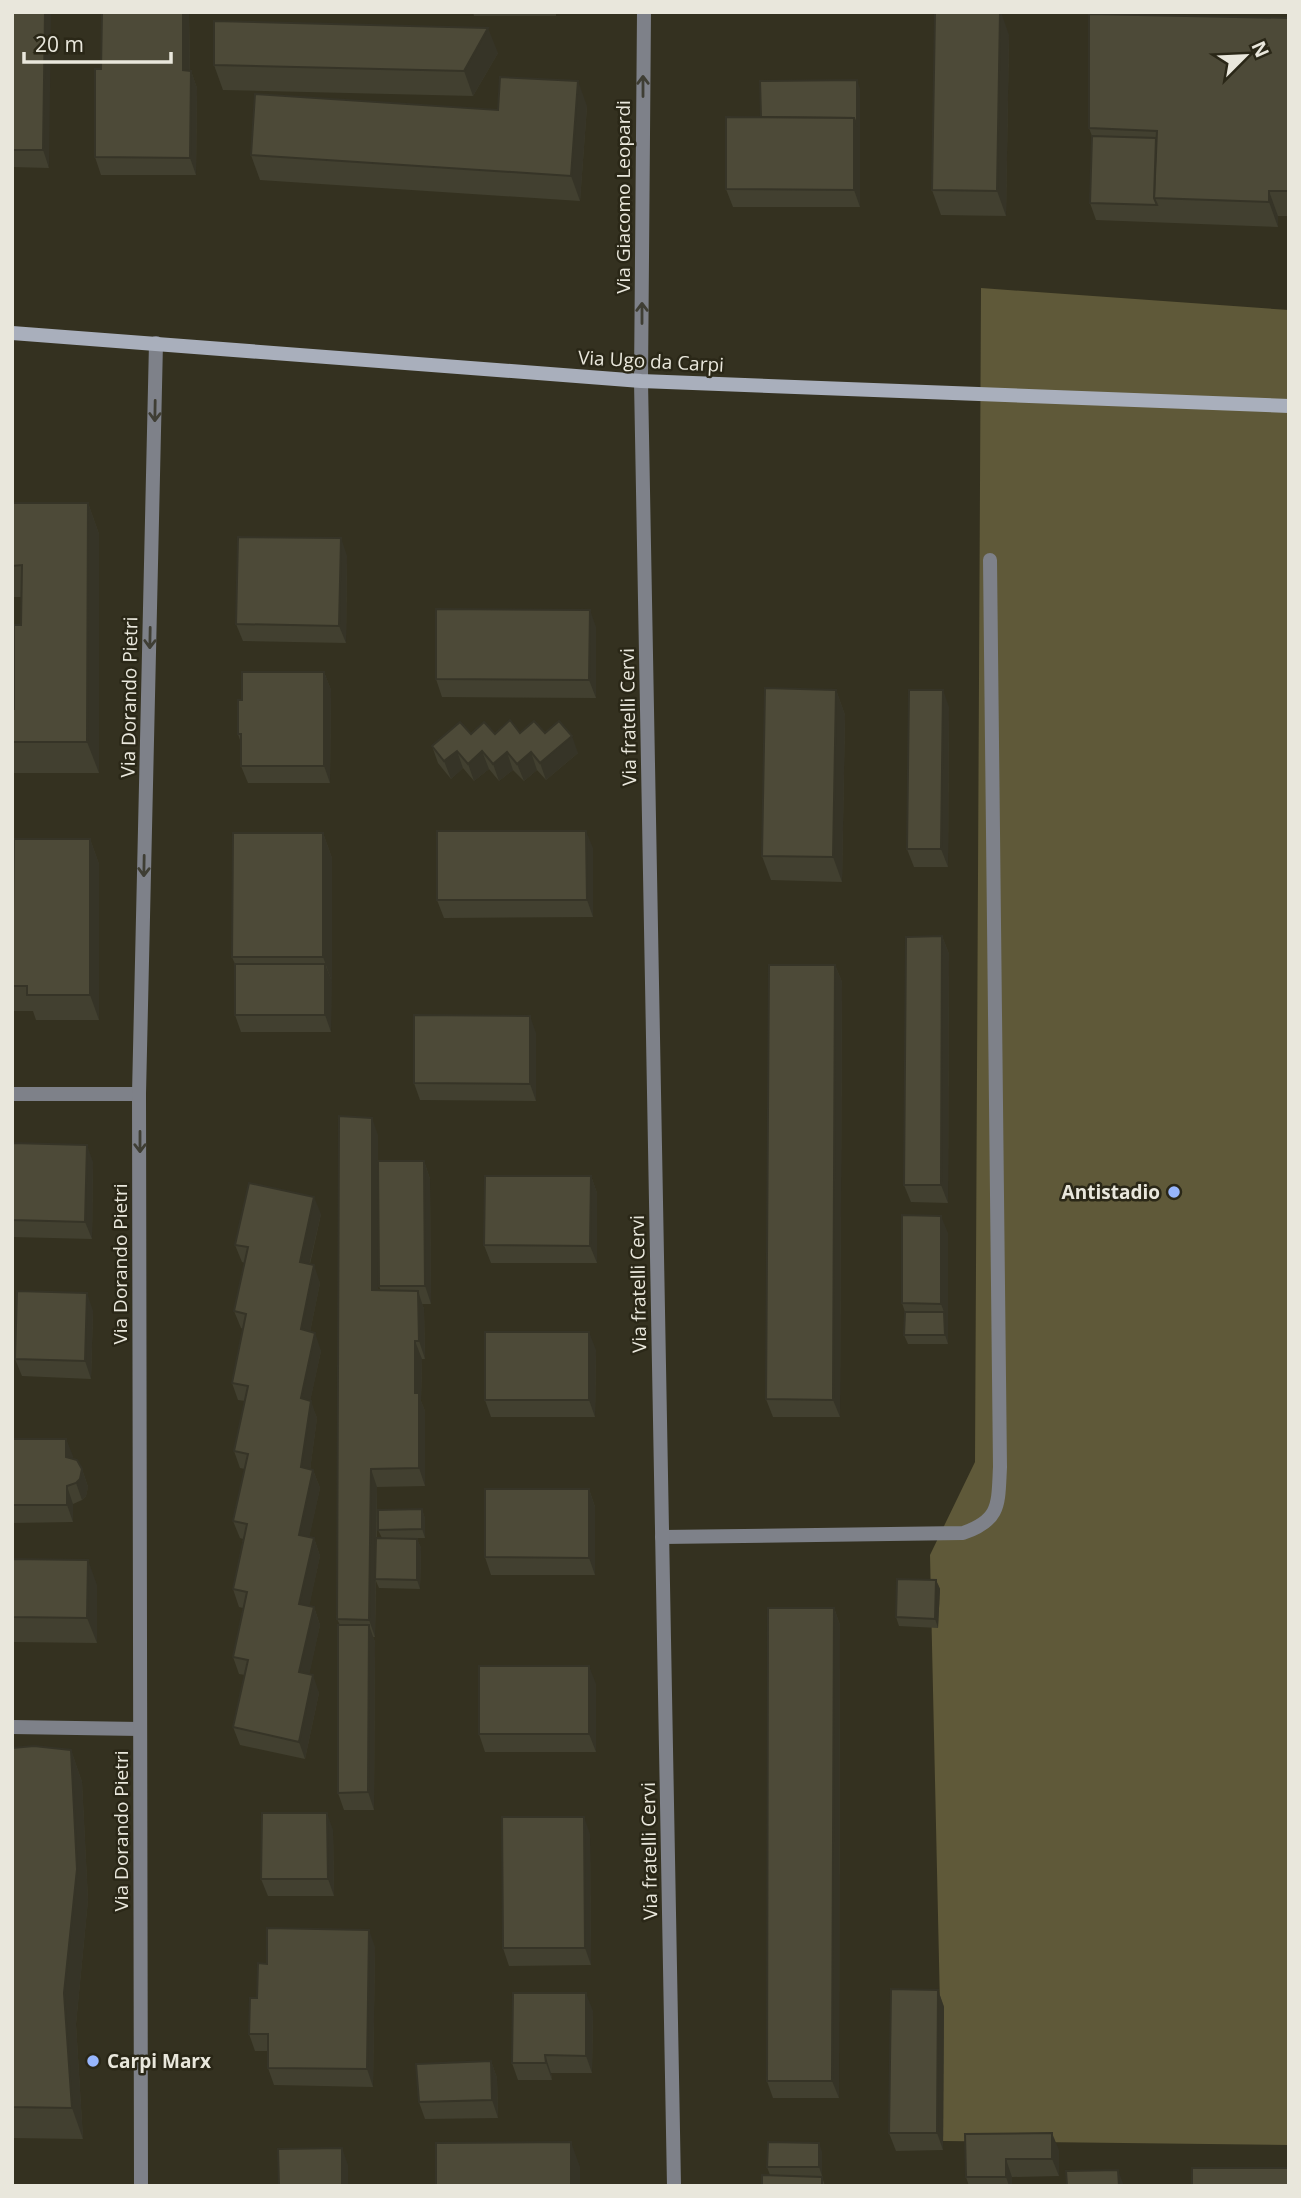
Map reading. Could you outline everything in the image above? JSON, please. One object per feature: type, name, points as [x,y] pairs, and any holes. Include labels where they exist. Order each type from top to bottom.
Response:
[{"type":"street","name":"Via Giacomo Leopardi","points":[[641,382],[644,12]]},
{"type":"street","name":"Via Ugo da Carpi","points":[[12,333],[641,382],[1289,406]]},
{"type":"street","name":"Via Dorando Pietri","points":[[141,2186],[139,1094],[156,343]]},
{"type":"street","name":"Via fratelli Cervi","points":[[641,382],[674,2186]]},
{"type":"street","points":[[662,1537],[963,1533],[982,1526],[994,1513],[999,1495],[1000,1468],[990,560]]},
{"type":"street","points":[[12,1094],[139,1094]]},
{"type":"street","points":[[12,1727],[140,1729]]},
{"type":"shaded area","points":[[981,288],[1289,310],[1289,2145],[943,2141],[930,1555],[975,1462]]},
{"type":"building","points":[[12,12],[45,12],[43,150],[12,150]]},
{"type":"building","points":[[102,12],[183,12],[183,70],[191,71],[190,158],[95,157],[95,69],[101,69]]},
{"type":"building","points":[[935,12],[1000,12],[997,191],[932,190]]},
{"type":"building","points":[[1089,14],[1289,18],[1289,191],[1269,191],[1269,202],[1154,198],[1157,131],[1089,128]]},
{"type":"building","points":[[214,21],[488,28],[464,71],[214,65]]},
{"type":"building","points":[[500,77],[578,81],[571,176],[251,155],[255,94],[498,110]]},
{"type":"building","points":[[857,80],[857,126],[854,118],[761,117],[760,81]]},
{"type":"building","points":[[726,117],[854,118],[854,190],[726,189]]},
{"type":"building","points":[[1092,136],[1156,138],[1154,198],[1157,205],[1090,203]]},
{"type":"building","points":[[12,503],[88,503],[87,742],[12,742],[14,625],[21,625],[22,565],[12,566]]},
{"type":"building","points":[[238,537],[341,538],[339,626],[236,624]]},
{"type":"building","points":[[436,609],[590,610],[589,680],[436,679]]},
{"type":"building","points":[[242,672],[324,672],[324,766],[241,766],[238,700],[242,700]]},
{"type":"building","points":[[765,688],[836,690],[833,857],[762,856]]},
{"type":"building","points":[[909,690],[943,690],[941,849],[907,849]]},
{"type":"building","points":[[510,720],[520,733],[534,721],[545,733],[559,721],[572,736],[540,763],[531,752],[517,764],[507,752],[493,764],[482,751],[468,764],[457,751],[444,761],[432,746],[460,722],[471,734],[484,722],[495,734]]},
{"type":"building","points":[[437,831],[586,831],[587,900],[437,900]]},
{"type":"building","points":[[233,833],[323,833],[323,957],[232,957]]},
{"type":"building","points":[[14,839],[90,839],[90,995],[27,995],[27,986],[12,986]]},
{"type":"building","points":[[942,936],[941,1185],[904,1185],[906,937]]},
{"type":"building","points":[[235,964],[325,964],[325,1015],[235,1015]]},
{"type":"building","points":[[769,965],[835,965],[833,1400],[766,1399]]},
{"type":"building","points":[[414,1015],[530,1016],[530,1084],[414,1083]]},
{"type":"building","points":[[339,1116],[372,1118],[372,1290],[418,1291],[419,1341],[415,1341],[415,1393],[419,1393],[419,1468],[371,1469],[369,1620],[337,1619]]},
{"type":"building","points":[[12,1143],[87,1145],[85,1222],[12,1220]]},
{"type":"building","points":[[378,1161],[424,1161],[425,1286],[379,1286]]},
{"type":"building","points":[[485,1176],[591,1176],[590,1246],[484,1245]]},
{"type":"building","points":[[249,1183],[314,1197],[300,1262],[314,1265],[301,1329],[315,1333],[301,1398],[311,1401],[301,1467],[313,1470],[299,1535],[314,1538],[299,1604],[314,1607],[299,1672],[313,1675],[299,1742],[233,1727],[248,1660],[233,1657],[247,1592],[233,1589],[247,1524],[233,1521],[248,1454],[234,1451],[248,1386],[232,1383],[246,1314],[234,1311],[248,1247],[235,1245]]},
{"type":"building","points":[[902,1215],[941,1216],[941,1304],[902,1303]]},
{"type":"building","points":[[17,1291],[87,1293],[85,1361],[15,1359]]},
{"type":"building","points":[[905,1312],[944,1312],[945,1335],[904,1335]]},
{"type":"building","points":[[485,1332],[589,1332],[589,1400],[485,1400]]},
{"type":"building","points":[[12,1439],[66,1439],[66,1457],[77,1460],[82,1469],[80,1479],[67,1486],[67,1505],[12,1505]]},
{"type":"building","points":[[485,1489],[589,1489],[589,1558],[485,1557]]},
{"type":"building","points":[[422,1509],[422,1529],[378,1530],[378,1510]]},
{"type":"building","points":[[376,1538],[417,1539],[417,1580],[375,1579]]},
{"type":"building","points":[[12,1559],[88,1560],[87,1618],[12,1617]]},
{"type":"building","points":[[897,1579],[936,1580],[935,1619],[896,1617]]},
{"type":"building","points":[[768,1608],[834,1608],[832,2081],[767,2081]]},
{"type":"building","points":[[338,1625],[369,1625],[368,1792],[338,1793]]},
{"type":"building","points":[[479,1666],[589,1666],[589,1734],[479,1734]]},
{"type":"building","points":[[34,1746],[71,1750],[77,1869],[64,1993],[72,2108],[12,2107],[12,1748]]},
{"type":"building","points":[[262,1813],[327,1813],[328,1879],[261,1879]]},
{"type":"building","points":[[502,1817],[584,1817],[585,1948],[503,1948]]},
{"type":"building","points":[[267,1928],[369,1930],[367,2069],[268,2068],[268,2034],[249,2034],[250,1998],[257,1998],[258,1963],[267,1964]]},
{"type":"building","points":[[891,1989],[938,1990],[937,2133],[889,2133]]},
{"type":"building","points":[[513,1993],[586,1993],[586,2056],[545,2055],[546,2063],[512,2063]]},
{"type":"building","points":[[491,2061],[492,2100],[419,2102],[416,2064]]},
{"type":"building","points":[[1052,2133],[1052,2159],[1006,2159],[1006,2177],[966,2177],[965,2134]]},
{"type":"building","points":[[571,2142],[571,2186],[436,2186],[436,2143]]},
{"type":"building","points":[[768,2142],[819,2143],[819,2167],[767,2167]]},
{"type":"building","points":[[342,2148],[342,2186],[279,2186],[278,2149]]},
{"type":"building","points":[[1192,2168],[1289,2168],[1289,2186],[1192,2186]]},
{"type":"building","points":[[1118,2170],[1119,2186],[1067,2186],[1066,2171]]},
{"type":"building","points":[[762,2175],[822,2177],[822,2186],[762,2186]]},
{"type":"place","name":"Antistadio","points":[[1174,1192]]},
{"type":"place","name":"Carpi Marx","points":[[93,2061]]}]
